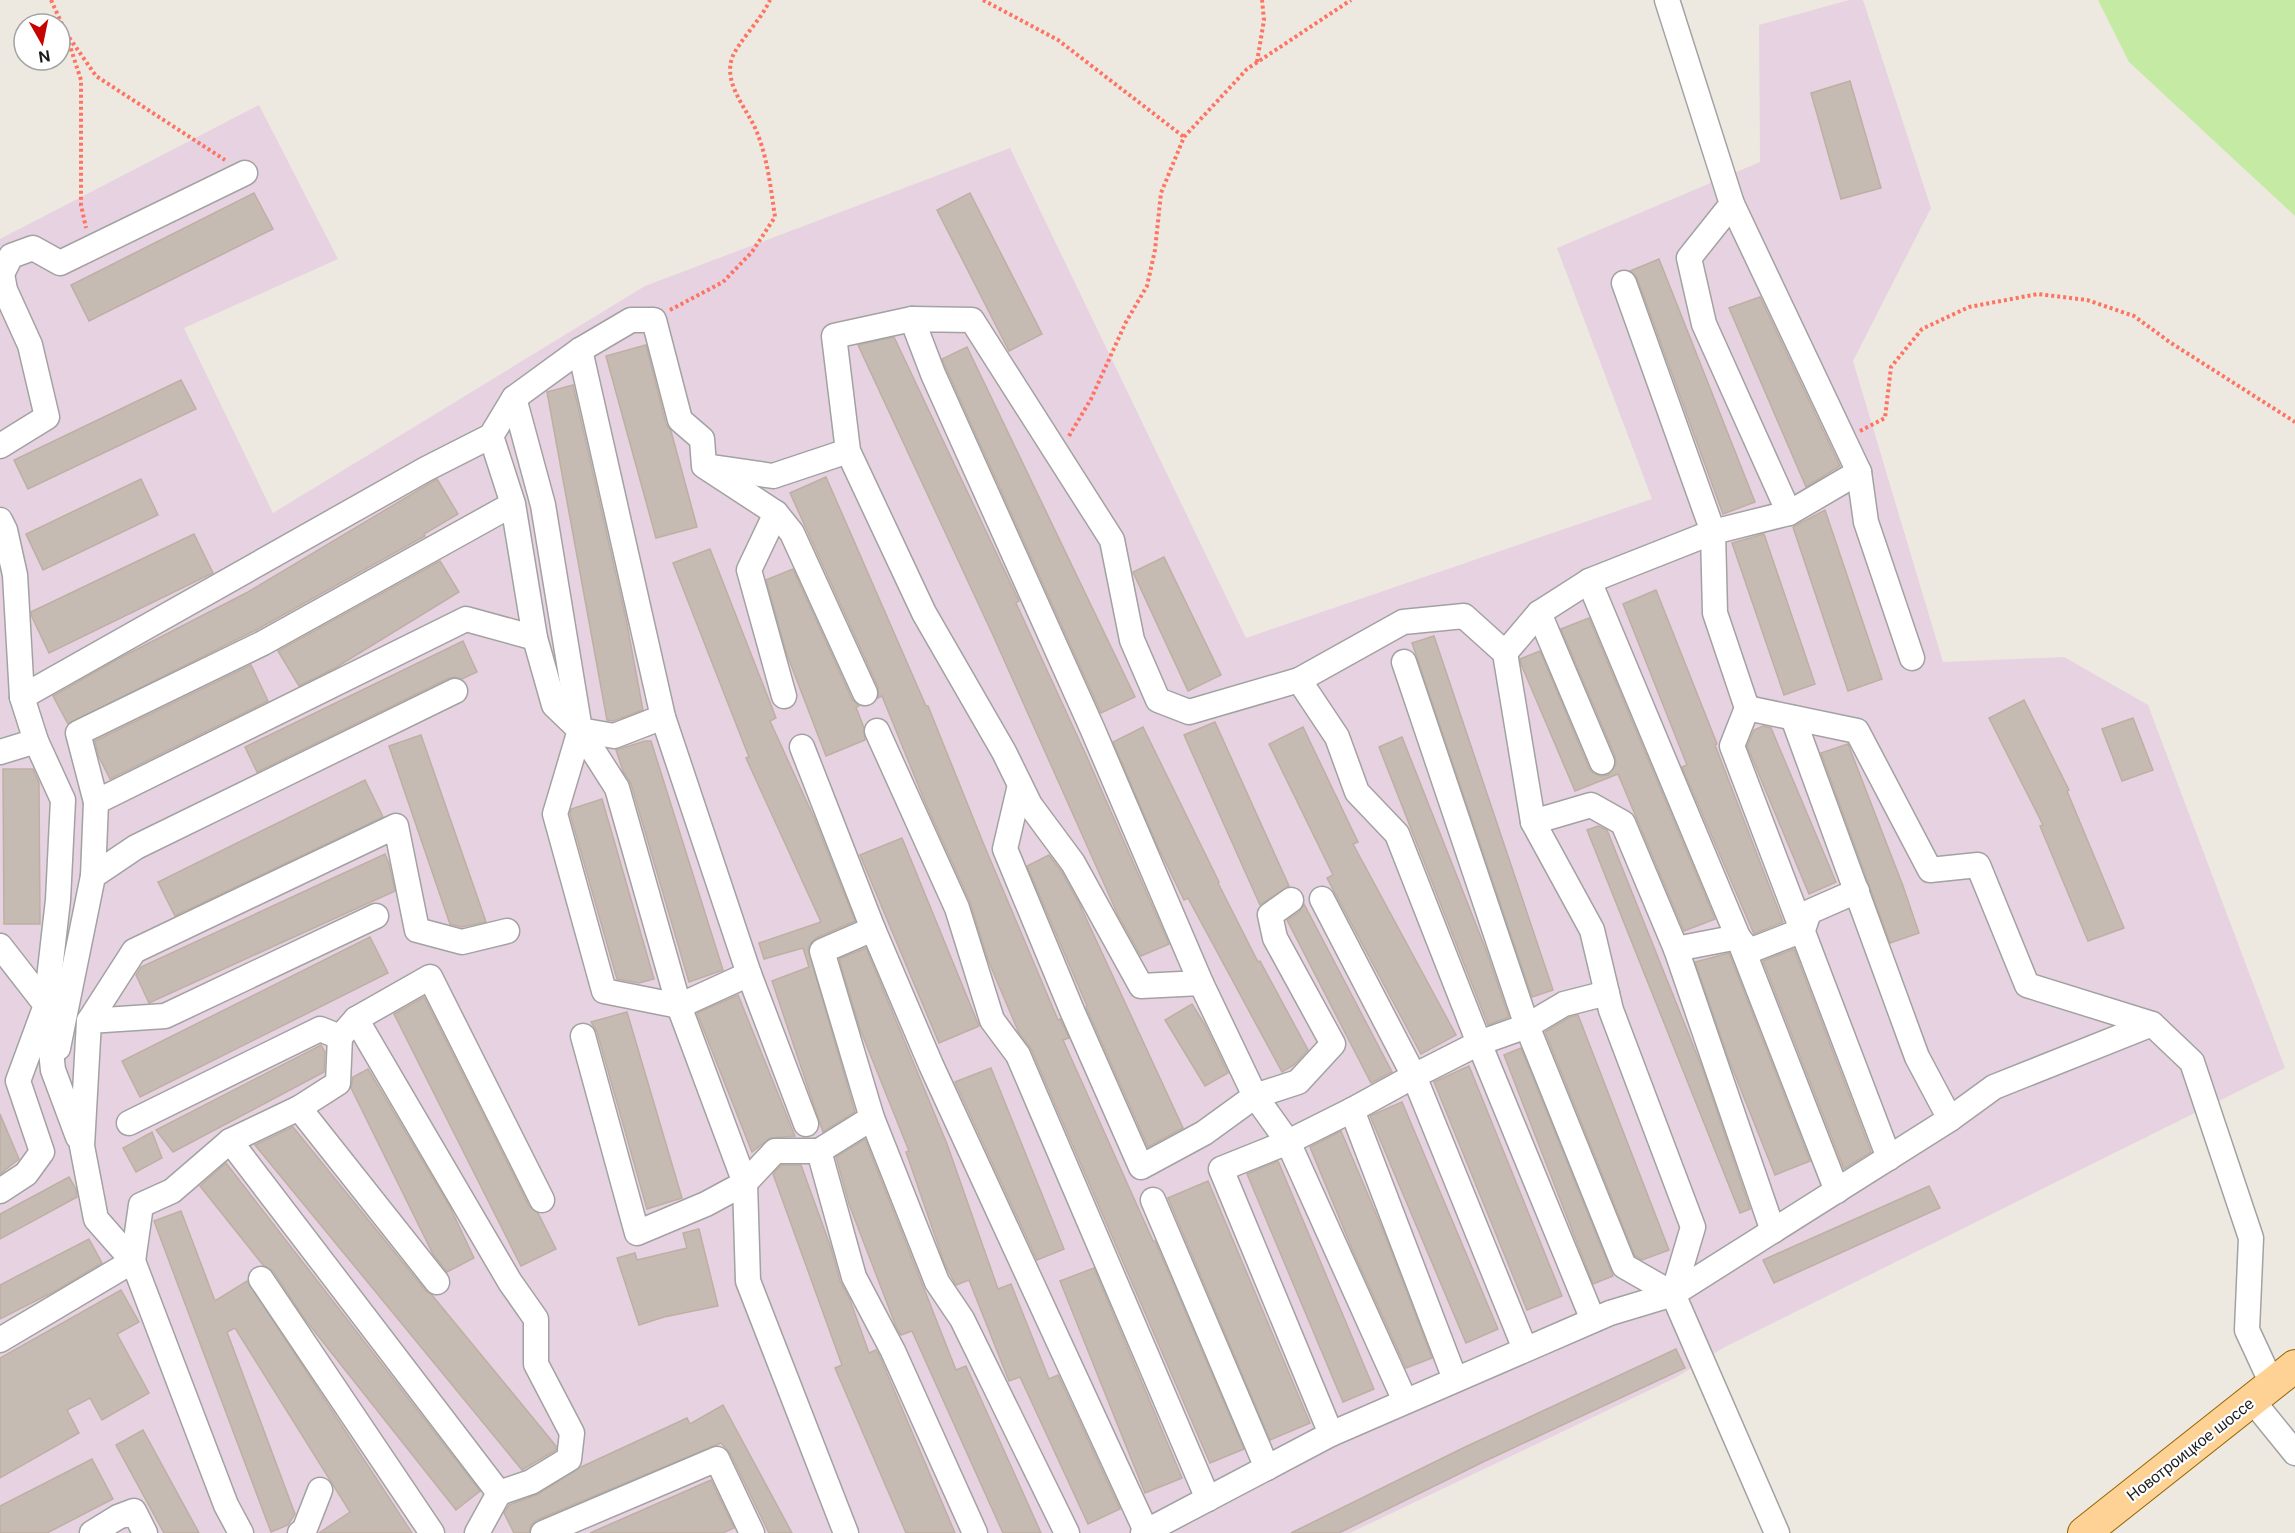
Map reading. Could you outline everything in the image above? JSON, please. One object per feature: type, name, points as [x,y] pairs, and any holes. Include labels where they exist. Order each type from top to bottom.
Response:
[{"type":"main road","name":"Новотроицкое шоссе","points":[[2084,1533],[2273,1383]]},
{"type":"street","points":[[1667,0],[1732,204],[1859,472],[1866,522],[1912,658]]},
{"type":"street","points":[[0,446],[47,417],[30,345],[5,290],[2,274],[10,256],[33,248],[60,263],[244,173]]},
{"type":"street","points":[[1732,204],[1689,258],[1704,324],[1789,513]]},
{"type":"street","points":[[1624,284],[1713,532],[1715,613],[1747,708],[1732,746],[1889,1158]]},
{"type":"street","points":[[912,319],[933,374],[1092,728],[1201,983],[1255,1096],[1288,1142],[1405,1401]]},
{"type":"street","points":[[1201,983],[1141,986],[1073,863],[1030,806],[1004,752],[924,614],[848,451],[834,336],[912,319],[972,320],[1112,540],[1132,640],[1158,700],[1189,712],[1299,680],[1403,622],[1464,616],[1505,653],[1533,822],[1592,930],[1611,1010],[1693,1227],[1673,1294]]},
{"type":"street","points":[[22,697],[426,469],[491,436],[514,398],[580,350],[631,320],[654,320],[680,420],[702,439],[704,466]]},
{"type":"street","points":[[580,350],[663,717],[749,974],[806,1124]]},
{"type":"street","points":[[514,398],[543,505],[580,730],[555,814],[604,991],[679,1006],[749,974]]},
{"type":"street","points":[[491,436],[513,504],[535,638],[554,705],[580,730],[617,788],[679,1006],[746,1183],[748,1281],[846,1533]]},
{"type":"street","points":[[704,466],[774,476],[848,451]]},
{"type":"street","points":[[704,466],[776,513],[792,533],[865,693]]},
{"type":"street","points":[[1505,653],[1539,613],[1589,580],[1713,532],[1789,513],[1859,472]]},
{"type":"street","points":[[53,1070],[93,876],[96,802],[78,733],[263,643],[513,504]]},
{"type":"street","points":[[776,513],[749,570],[784,696]]},
{"type":"street","points":[[0,520],[5,530],[15,575],[22,697],[36,741],[63,800],[58,900],[46,1005],[53,1070],[82,1146],[96,1220],[133,1261],[226,1505],[241,1533]]},
{"type":"street","points":[[1589,580],[1738,937],[1837,1191]]},
{"type":"street","points":[[1539,613],[1602,762]]},
{"type":"street","points":[[96,802],[466,619],[535,638]]},
{"type":"street","points":[[1404,662],[1527,1026],[1624,1266],[1673,1294],[1777,1533]]},
{"type":"street","points":[[1299,680],[1337,737],[1358,792],[1397,834],[1479,1043],[1593,1320]]},
{"type":"street","points":[[93,876],[136,847],[455,691]]},
{"type":"street","points":[[1747,708],[1857,731],[1930,870],[1978,865],[2027,985],[2152,1024],[2192,1062],[2251,1238],[2247,1330],[2273,1383],[2295,1453]]},
{"type":"street","points":[[580,730],[614,736],[663,717]]},
{"type":"street","points":[[1793,718],[1917,1057],[1950,1119]]},
{"type":"street","points":[[877,731],[957,908],[992,1020],[1018,1055],[1208,1499]]},
{"type":"street","points":[[0,753],[36,741]]},
{"type":"street","points":[[802,747],[873,929],[931,1065],[1145,1532],[1331,1434],[1593,1320],[1673,1294],[1950,1119],[1994,1087],[2152,1024]]},
{"type":"street","points":[[1020,784],[1005,849],[1073,1013],[1141,1167],[1204,1133],[1255,1096],[1298,1082],[1333,1044],[1275,938],[1270,915],[1291,900]]},
{"type":"street","points":[[1533,822],[1591,805],[1623,823],[1676,949],[1773,1231]]},
{"type":"street","points":[[82,1146],[88,1022],[134,951],[396,826],[417,930],[462,942],[507,931]]},
{"type":"street","points":[[1803,930],[1809,912],[1857,891]]},
{"type":"street","points":[[1322,899],[1414,1076],[1525,1349]]},
{"type":"street","points":[[88,1022],[165,1016],[376,916]]},
{"type":"street","points":[[873,929],[822,951],[872,1118],[937,1282],[962,1319],[1067,1533]]},
{"type":"street","points":[[1738,937],[1749,951],[1803,930]]},
{"type":"street","points":[[1676,949],[1738,937]]},
{"type":"street","points":[[0,946],[46,1005]]},
{"type":"street","points":[[133,1261],[141,1205],[172,1191],[230,1141],[299,1108],[338,1083],[340,1038],[356,1019],[430,977],[542,1200]]},
{"type":"street","points":[[1331,1434],[1221,1169],[1288,1142],[1479,1043],[1527,1026],[1564,1004],[1607,993]]},
{"type":"street","points":[[0,1191],[26,1174],[42,1152],[18,1081],[46,1005]]},
{"type":"street","points":[[356,1019],[510,1282],[536,1318],[536,1364],[572,1433],[568,1459],[531,1482],[499,1493],[477,1533]]},
{"type":"street","points":[[129,1123],[320,1029],[340,1038]]},
{"type":"street","points":[[583,1036],[637,1233],[706,1204],[746,1183],[775,1151],[819,1151],[872,1118]]},
{"type":"street","points":[[299,1108],[438,1282]]},
{"type":"street","points":[[1352,1110],[1455,1379]]},
{"type":"street","points":[[230,1141],[499,1493]]},
{"type":"street","points":[[819,1151],[855,1277],[893,1351],[975,1533]]},
{"type":"street","points":[[1153,1200],[1267,1468]]},
{"type":"street","points":[[0,1340],[133,1261]]},
{"type":"street","points":[[261,1279],[432,1533]]},
{"type":"street","points":[[543,1533],[717,1459],[752,1533]]},
{"type":"street","points":[[303,1532],[320,1490]]},
{"type":"street","points":[[92,1533],[118,1517],[134,1511],[145,1533]]},
{"type":"path","points":[[654,320],[723,282],[752,252],[775,217],[771,183],[758,135],[729,75],[733,56],[764,13],[770,0]]},
{"type":"path","points":[[983,0],[1058,40],[1184,137]]},
{"type":"path","points":[[1257,62],[1264,20],[1262,0]]},
{"type":"path","points":[[1058,455],[1091,399],[1126,322],[1147,286],[1155,250],[1161,193],[1184,137],[1247,69],[1352,0]]},
{"type":"path","points":[[72,42],[96,76],[244,173]]},
{"type":"path","points":[[72,52],[81,80],[81,205],[90,250]]},
{"type":"path","points":[[1844,440],[1885,418],[1891,367],[1922,329],[1969,307],[2038,294],[2087,300],[2134,316],[2171,343],[2295,422]]},
{"type":"shaded area","points":[[1849,0],[1863,0],[1931,208],[1853,361],[1943,662],[2064,657],[2148,705],[2285,1068],[1723,1348],[1677,1377],[1350,1533],[0,1533],[0,239],[259,105],[338,259],[184,328],[273,513],[645,286],[1010,148],[1246,638],[1652,499],[1557,248],[1760,162],[1759,25]]},
{"type":"green space","points":[[2098,0],[2295,0],[2295,216],[2129,62]]},
{"type":"building","points":[[1850,81],[1881,188],[1841,199],[1811,93]]},
{"type":"building","points":[[254,193],[273,229],[89,321],[71,285]]},
{"type":"building","points":[[970,193],[1042,334],[1009,351],[937,210]]},
{"type":"building","points":[[1659,259],[1755,502],[1723,514],[1637,278],[1630,271]]},
{"type":"building","points":[[1760,297],[1840,466],[1806,487],[1729,308]]},
{"type":"building","points":[[894,337],[1019,601],[1016,603],[1169,944],[1141,956],[1118,915],[992,633],[858,345]]},
{"type":"building","points":[[646,345],[666,424],[671,431],[697,527],[656,538],[606,356]]},
{"type":"building","points":[[967,347],[1135,697],[1101,713],[942,359]]},
{"type":"building","points":[[181,380],[196,409],[28,489],[14,460]]},
{"type":"building","points":[[573,385],[626,619],[643,710],[613,721],[607,720],[547,392]]},
{"type":"building","points":[[826,477],[926,706],[928,706],[1058,1020],[1060,1019],[1069,1038],[1063,1040],[1153,1241],[1155,1241],[1244,1449],[1210,1463],[1031,1049],[1019,1033],[988,960],[970,902],[925,802],[882,696],[878,698],[878,687],[790,493]]},
{"type":"building","points":[[141,479],[158,515],[43,570],[26,534]]},
{"type":"building","points":[[437,479],[458,514],[424,534],[425,536],[256,630],[68,724],[53,696],[118,659],[248,592]]},
{"type":"building","points":[[1825,510],[1882,679],[1848,691],[1793,527]]},
{"type":"building","points":[[194,534],[213,573],[49,653],[31,612]]},
{"type":"building","points":[[1764,534],[1815,684],[1784,695],[1732,543]]},
{"type":"building","points":[[710,549],[776,718],[770,721],[815,820],[855,921],[816,938],[808,949],[855,1112],[823,1132],[772,981],[809,967],[803,948],[764,959],[759,943],[821,922],[746,758],[749,757],[673,563]]},
{"type":"building","points":[[1164,557],[1221,675],[1188,691],[1133,572]]},
{"type":"building","points":[[440,561],[459,592],[335,668],[299,686],[278,651]]},
{"type":"building","points":[[793,569],[852,699],[859,706],[856,707],[864,728],[865,740],[826,756],[786,652],[766,580]]},
{"type":"building","points":[[1656,590],[1717,744],[1715,745],[1783,922],[1754,934],[1682,767],[1687,765],[1623,604]]},
{"type":"building","points":[[1589,618],[1715,919],[1684,931],[1618,774],[1575,791],[1521,664],[1520,659],[1540,651],[1589,768],[1600,776],[1608,775],[1616,764],[1615,756],[1561,629]]},
{"type":"building","points":[[1434,636],[1553,990],[1532,997],[1412,643]]},
{"type":"building","points":[[463,641],[477,672],[462,679],[449,678],[257,772],[245,747]]},
{"type":"building","points":[[251,665],[268,701],[110,779],[98,755],[95,741]]},
{"type":"building","points":[[2024,700],[2069,790],[2067,791],[2124,928],[2088,941],[2040,826],[2043,825],[1989,718]]},
{"type":"building","points":[[2133,718],[2153,770],[2122,781],[2102,729]]},
{"type":"building","points":[[1215,722],[1289,886],[1260,905],[1184,735]]},
{"type":"building","points":[[1763,726],[1771,728],[1836,882],[1809,894],[1747,746],[1754,730]]},
{"type":"building","points":[[1143,727],[1258,962],[1260,961],[1308,1050],[1294,1065],[1282,1072],[1188,898],[1184,900],[1158,847],[1113,742]]},
{"type":"building","points":[[1303,727],[1358,842],[1353,844],[1456,1035],[1421,1054],[1327,878],[1333,875],[1269,744]]},
{"type":"building","points":[[421,735],[486,922],[462,927],[450,924],[389,746]]},
{"type":"building","points":[[1402,737],[1486,950],[1509,1017],[1488,1025],[1379,747]]},
{"type":"building","points":[[651,741],[723,970],[689,982],[631,784],[623,771],[616,750]]},
{"type":"building","points":[[1848,744],[1919,933],[1890,943],[1821,753]]},
{"type":"building","points":[[3,769],[33,769],[39,783],[40,924],[4,924]]},
{"type":"building","points":[[365,780],[383,817],[175,916],[158,882]]},
{"type":"building","points":[[602,799],[654,979],[639,983],[617,979],[570,814],[571,809]]},
{"type":"building","points":[[1598,826],[1607,830],[1703,1070],[1750,1209],[1740,1213],[1587,830]]},
{"type":"building","points":[[902,838],[979,1026],[939,1043],[860,855]]},
{"type":"building","points":[[385,854],[395,891],[149,1003],[136,975],[141,967]]},
{"type":"building","points":[[1049,855],[1079,903],[1183,1128],[1148,1147],[1027,866]]},
{"type":"building","points":[[1304,904],[1392,1072],[1371,1083],[1287,920],[1299,912]]},
{"type":"building","points":[[370,937],[388,973],[140,1097],[122,1061]]},
{"type":"building","points":[[866,948],[947,1144],[998,1289],[1011,1284],[1049,1379],[1058,1375],[1120,1509],[1088,1524],[1020,1377],[1009,1381],[969,1280],[956,1285],[945,1265],[906,1152],[909,1151],[860,1029],[839,959]]},
{"type":"building","points":[[1794,949],[1871,1152],[1844,1169],[1763,961]]},
{"type":"building","points":[[1729,953],[1810,1161],[1775,1175],[1729,1060],[1695,962]]},
{"type":"building","points":[[738,995],[795,1136],[770,1138],[752,1152],[697,1013]]},
{"type":"building","points":[[424,997],[529,1206],[538,1213],[556,1249],[521,1266],[394,1014]]},
{"type":"building","points":[[1192,1004],[1205,1025],[1228,1073],[1205,1086],[1165,1020]]},
{"type":"building","points":[[627,1012],[682,1198],[647,1209],[597,1032],[591,1022]]},
{"type":"building","points":[[1578,1015],[1669,1250],[1642,1260],[1635,1256],[1545,1032],[1570,1017]]},
{"type":"building","points":[[321,1045],[325,1052],[324,1072],[173,1152],[156,1130]]},
{"type":"building","points":[[1521,1048],[1613,1276],[1593,1284],[1504,1055]]},
{"type":"building","points":[[1469,1066],[1562,1296],[1527,1310],[1434,1082]]},
{"type":"building","points":[[991,1068],[1064,1249],[1037,1260],[955,1082]]},
{"type":"building","points":[[368,1069],[449,1205],[474,1258],[447,1272],[433,1254],[351,1088],[353,1077]]},
{"type":"building","points":[[1402,1102],[1498,1329],[1466,1343],[1370,1116]]},
{"type":"building","points":[[0,1114],[19,1159],[0,1174]]},
{"type":"building","points":[[293,1127],[556,1446],[556,1450],[522,1470],[255,1145]]},
{"type":"building","points":[[1341,1131],[1385,1235],[1432,1358],[1406,1368],[1353,1251],[1310,1147]]},
{"type":"building","points":[[152,1132],[162,1158],[136,1172],[123,1148]]},
{"type":"building","points":[[865,1139],[956,1370],[966,1366],[1041,1533],[1003,1533],[912,1331],[901,1335],[897,1329],[849,1204],[836,1157]]},
{"type":"building","points":[[1278,1161],[1374,1389],[1343,1402],[1247,1174]]},
{"type":"building","points":[[226,1163],[480,1491],[456,1510],[304,1318],[273,1271],[263,1265],[200,1186]]},
{"type":"building","points":[[781,1165],[801,1165],[831,1248],[840,1281],[850,1300],[869,1353],[876,1350],[880,1357],[955,1533],[906,1533],[835,1368],[842,1365],[773,1174]]},
{"type":"building","points":[[69,1177],[76,1189],[77,1197],[0,1239],[0,1214]]},
{"type":"building","points":[[1208,1181],[1310,1423],[1270,1440],[1168,1198]]},
{"type":"building","points":[[1929,1186],[1940,1208],[1774,1283],[1763,1260]]},
{"type":"building","points":[[181,1211],[215,1301],[247,1281],[412,1533],[319,1533],[350,1512],[235,1328],[227,1332],[295,1514],[288,1525],[271,1532],[154,1221]]},
{"type":"building","points":[[699,1229],[718,1306],[664,1317],[639,1325],[617,1258],[635,1253],[637,1260],[687,1248],[683,1233]]},
{"type":"building","points":[[89,1239],[102,1263],[57,1290],[0,1319],[0,1285]]},
{"type":"building","points":[[1094,1268],[1182,1478],[1145,1493],[1060,1281]]},
{"type":"building","points":[[121,1290],[139,1322],[117,1334],[149,1393],[102,1420],[90,1398],[67,1410],[79,1433],[0,1478],[0,1358]]},
{"type":"building","points":[[1676,1349],[1685,1368],[1483,1462],[1339,1533],[1291,1533],[1463,1448]]},
{"type":"building","points":[[723,1405],[792,1533],[769,1533],[730,1453],[721,1443],[537,1520],[531,1525],[529,1533],[514,1533],[504,1513],[509,1505],[538,1494],[579,1468],[687,1418],[690,1424]]},
{"type":"building","points":[[143,1430],[199,1533],[164,1533],[116,1445]]},
{"type":"building","points":[[92,1459],[113,1499],[47,1533],[0,1533],[0,1506]]},
{"type":"building","points":[[711,1480],[734,1528],[723,1533],[590,1533]]}]
